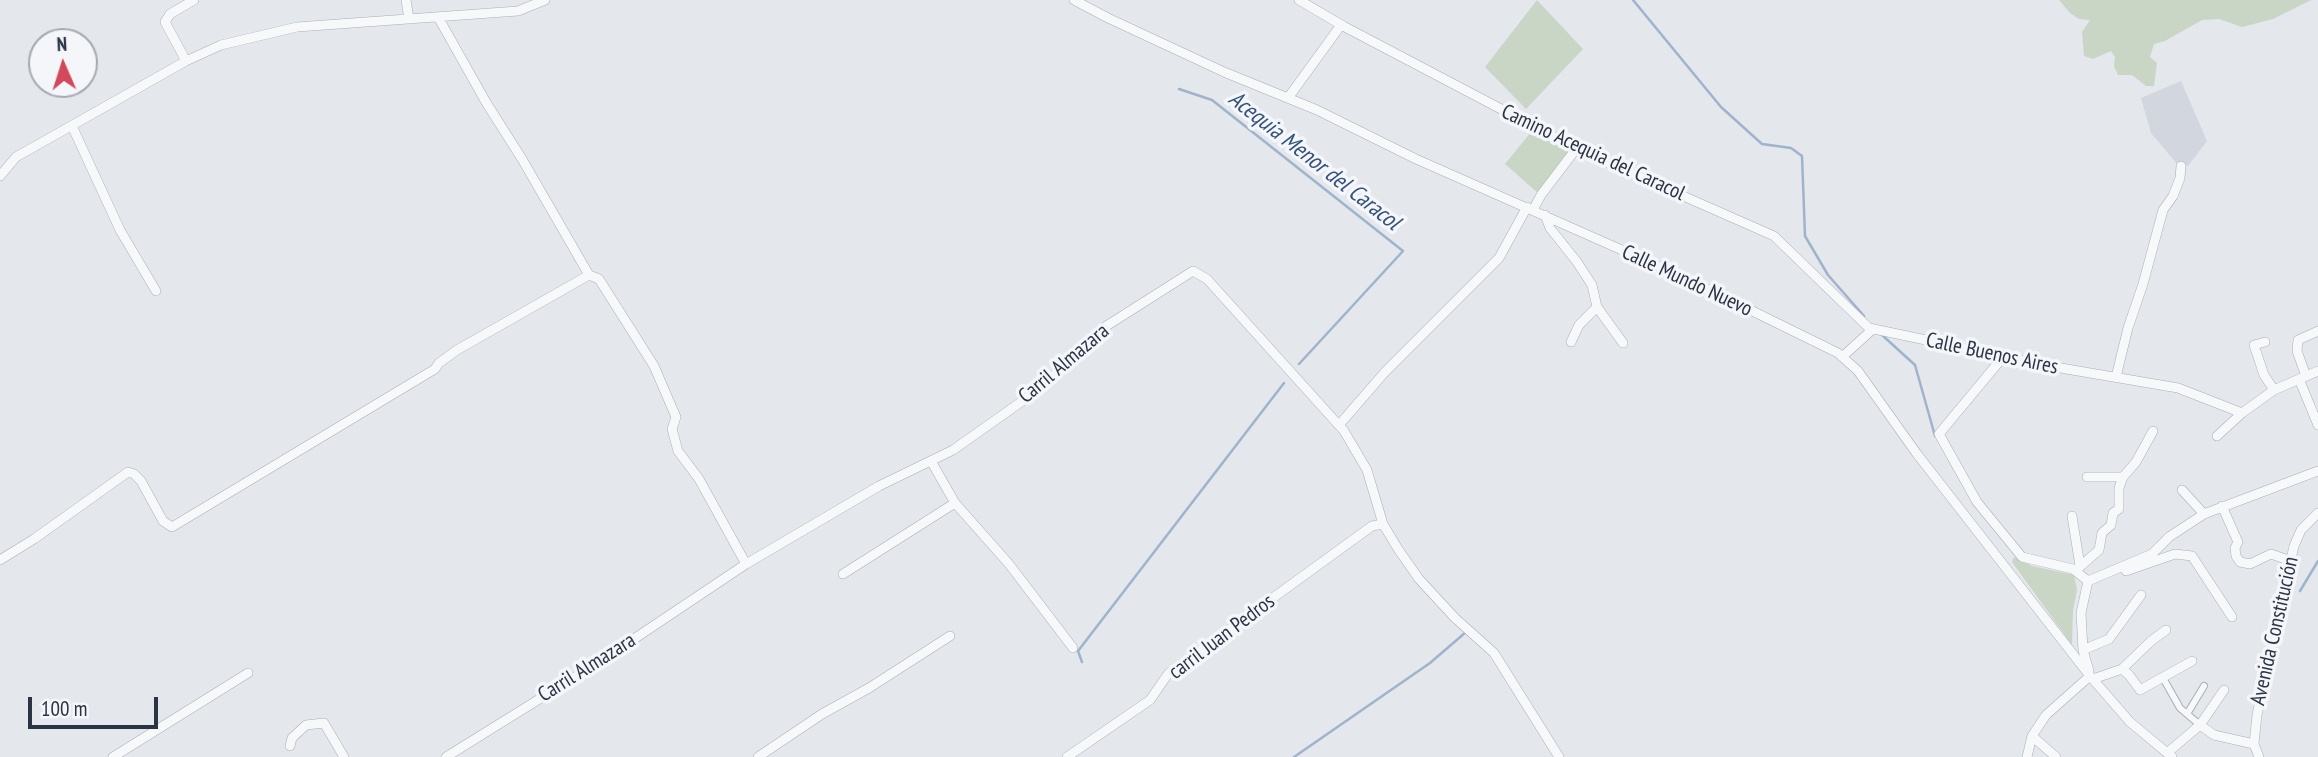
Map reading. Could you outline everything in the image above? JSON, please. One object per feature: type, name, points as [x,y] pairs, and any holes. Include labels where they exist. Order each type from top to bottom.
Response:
[{"type":"street","points":[[186,61],[165,22],[170,14],[194,0]]},
{"type":"street","points":[[406,0],[409,19]]},
{"type":"street","points":[[0,176],[16,157],[186,61],[222,45],[297,27],[518,11],[545,0]]},
{"type":"street","name":"Calle Mundo Nuevo","points":[[1074,0],[1200,61],[1288,98],[1416,159],[1683,277],[1842,358],[1858,371],[1925,465],[2092,677],[2130,722],[2169,755]]},
{"type":"street","name":"Camino Acequia del Caracol","points":[[1299,0],[1576,149],[1774,236],[1871,329]]},
{"type":"street","points":[[438,17],[589,275],[599,279],[654,366],[676,417],[671,429],[678,451],[699,479],[747,564]]},
{"type":"street","points":[[1288,98],[1342,25]]},
{"type":"street","points":[[72,126],[120,230],[156,291]]},
{"type":"street","points":[[1339,425],[1385,372],[1499,258],[1530,209],[1576,149]]},
{"type":"street","points":[[2116,377],[2127,328],[2143,284],[2163,209],[2173,196],[2180,178],[2181,166]]},
{"type":"street","points":[[1545,215],[1550,228],[1592,285],[1597,307],[1623,343]]},
{"type":"street","name":"Carril Almazara","points":[[446,757],[607,657],[747,564],[879,486],[953,450],[1045,385],[1076,351],[1100,330],[1193,271],[1206,279],[1339,425],[1367,470],[1383,524],[1419,579],[1455,618],[1494,653],[1559,757]]},
{"type":"street","points":[[0,560],[128,472],[141,481],[163,521],[172,527],[435,369],[457,350],[589,275]]},
{"type":"street","points":[[1571,342],[1579,325],[1597,307]]},
{"type":"street","points":[[1842,358],[1871,329]]},
{"type":"street","name":"Calle Buenos Aires","points":[[1871,329],[2003,357],[2178,388],[2242,413]]},
{"type":"street","points":[[2318,331],[2298,340],[2297,351],[2302,377],[2318,425]]},
{"type":"street","points":[[2265,342],[2254,345],[2264,375],[2274,390]]},
{"type":"street","points":[[2003,357],[1939,434],[1977,502],[2022,557],[2078,568]]},
{"type":"street","points":[[2217,436],[2242,413],[2274,390],[2318,371]]},
{"type":"street","points":[[2078,568],[2099,550],[2102,533],[2111,525],[2113,513],[2119,509],[2119,488],[2123,477],[2136,462],[2153,430]]},
{"type":"street","points":[[931,461],[955,503],[1009,564],[1073,648]]},
{"type":"street","points":[[2088,581],[2152,554],[2169,537],[2204,514],[2318,471]]},
{"type":"street","points":[[2087,478],[2123,477]]},
{"type":"street","points":[[2182,490],[2204,514]]},
{"type":"street","points":[[843,574],[955,503]]},
{"type":"street","points":[[2222,506],[2238,542],[2235,548],[2240,562],[2250,564],[2271,554],[2291,561]]},
{"type":"street","name":"Avenida Constitución","points":[[2259,757],[2254,744],[2256,715],[2294,546],[2301,530],[2318,513]]},
{"type":"street","points":[[2072,516],[2078,568],[2088,581],[2081,613],[2083,650],[2092,677]]},
{"type":"street","name":"carril Juan Pedros","points":[[1067,757],[1150,700],[1168,674],[1373,526],[1383,524]]},
{"type":"street","points":[[2107,573],[2108,576],[2175,554],[2187,555],[2194,559],[2232,617]]},
{"type":"street","points":[[2083,650],[2109,639],[2141,595]]},
{"type":"street","points":[[2027,757],[2032,736],[2046,715],[2092,677],[2122,669],[2166,630]]},
{"type":"street","points":[[761,756],[822,714],[869,688],[950,636]]},
{"type":"street","points":[[2122,669],[2140,690],[2192,661]]},
{"type":"street","points":[[119,755],[248,673]]},
{"type":"street","points":[[2163,678],[2180,708],[2200,725],[2214,735],[2254,744]]},
{"type":"street","points":[[2187,714],[2204,685]]},
{"type":"street","points":[[2169,755],[2200,725],[2224,690]]},
{"type":"street","points":[[290,746],[292,738],[306,725],[324,723],[344,757]]},
{"type":"street","points":[[2032,736],[2056,757]]},
{"type":"street","points":[[1082,747],[1090,757]]},
{"type":"shaded area","points":[[2181,81],[2207,141],[2188,166],[2177,164],[2151,133],[2141,98]]},
{"type":"green space","points":[[1537,0],[1583,49],[1526,109],[1485,67]]},
{"type":"green space","points":[[2059,0],[2311,0],[2273,19],[2242,27],[2219,19],[2202,20],[2165,41],[2154,44],[2150,57],[2157,63],[2154,86],[2146,86],[2132,75],[2118,75],[2114,66],[2115,57],[2111,51],[2093,59],[2084,56],[2082,32],[2090,20],[2079,19]]},
{"type":"green space","points":[[1531,132],[1572,151],[1539,194],[1505,164]]},
{"type":"green space","points":[[2014,557],[2032,566],[2074,575],[2077,590],[2073,610],[2072,645],[2012,562]]},
{"type":"waterway","points":[[1633,0],[1721,107],[1762,144],[1791,148],[1802,156],[1805,236],[1828,275],[1864,316]]},
{"type":"waterway","name":"Acequia Menor del Caracol","points":[[1179,89],[1212,100],[1403,251],[1299,364]]},
{"type":"waterway","points":[[1882,335],[1915,365],[1935,436]]},
{"type":"waterway","name":"Acequia Menor del Caracol","points":[[1082,662],[1078,651],[1284,383]]},
{"type":"waterway","points":[[2300,591],[2318,561]]},
{"type":"waterway","points":[[1294,757],[1430,663],[1466,632]]}]
